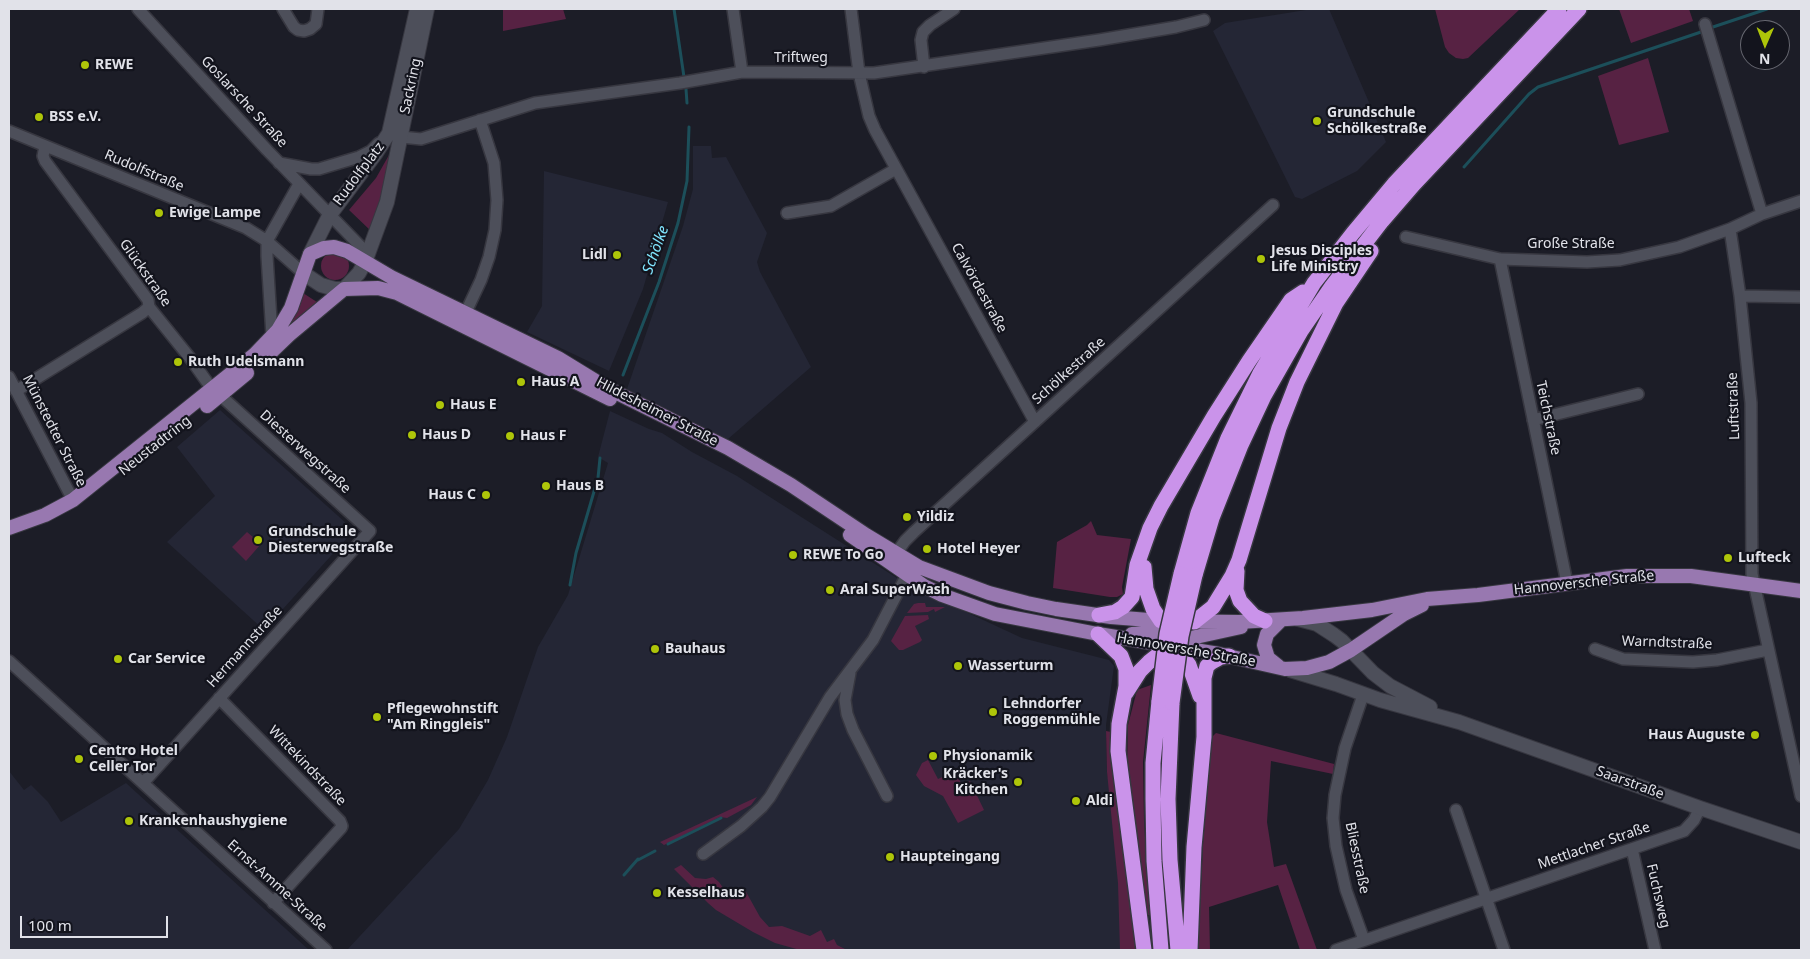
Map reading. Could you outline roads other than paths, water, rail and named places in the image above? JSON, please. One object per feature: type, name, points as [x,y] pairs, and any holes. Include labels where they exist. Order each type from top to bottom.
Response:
[{"type":"highway","points":[[1188,575],[1198,513],[1228,438],[1260,373],[1314,284],[1352,233],[1394,184],[1559,9]]},
{"type":"highway","points":[[1178,950],[1170,860],[1165,702],[1167,634],[1226,479],[1260,404],[1282,362],[1332,286],[1382,221],[1414,184],[1579,9]]},
{"type":"highway","points":[[1194,622],[1209,611],[1222,594],[1239,560],[1279,428],[1307,359],[1336,303],[1362,264],[1410,200],[1414,184]]},
{"type":"highway","points":[[1105,616],[1123,607],[1132,597],[1137,565],[1161,506],[1249,361],[1291,300],[1314,284]]},
{"type":"highway","points":[[1146,541],[1143,561],[1146,589],[1162,628]]},
{"type":"highway","points":[[1239,560],[1236,584],[1240,601],[1249,612],[1262,621]]},
{"type":"highway","points":[[1098,634],[1115,649],[1124,661],[1126,678],[1118,730],[1118,751],[1144,950]]},
{"type":"highway","points":[[1123,701],[1140,671],[1163,651],[1172,646],[1189,665],[1204,712]]},
{"type":"highway","points":[[1190,950],[1194,847],[1204,737],[1204,678],[1207,666],[1224,655]]},
{"type":"highway","points":[[1161,950],[1154,861],[1153,799],[1154,744],[1165,702]]},
{"type":"main road","points":[[310,254],[324,248],[334,247],[347,250],[365,262]]},
{"type":"main road","name":"Rudolfplatz","points":[[272,336],[291,308],[310,254]]},
{"type":"main road","name":"Hildesheimer Straße","points":[[365,262],[465,314],[558,358],[607,388],[746,458],[791,485],[892,558]]},
{"type":"main road","name":"Hildesheimer Straße","points":[[344,289],[378,288],[397,294],[739,464],[910,569]]},
{"type":"main road","name":"Rudolfplatz","points":[[289,335],[344,289]]},
{"type":"main road","name":"Neustadtring","points":[[9,528],[45,515],[72,500],[216,392],[261,361],[289,335]]},
{"type":"main road","name":"Neustadtring","points":[[9,538],[51,522],[70,512],[216,392],[272,336]]},
{"type":"main road","name":"Hannoversche Straße","points":[[910,569],[1002,597],[1056,609],[1105,616],[1162,628],[1194,622],[1281,620],[1372,610],[1427,598],[1627,576],[1717,578],[1801,591]]},
{"type":"main road","name":"Hannoversche Straße","points":[[910,569],[942,596],[995,614],[1098,634],[1224,655],[1282,668],[1323,664],[1351,650],[1415,608],[1457,596]]},
{"type":"main road","points":[[1281,620],[1267,634],[1264,645],[1268,658],[1282,668]]},
{"type":"main road","points":[[1162,628],[1166,639],[1172,646],[1188,639],[1262,621]]},
{"type":"main road","points":[[1098,634],[1162,628],[1224,655]]},
{"type":"street","name":"Goslarsche Straße","points":[[138,9],[329,216]]},
{"type":"street","points":[[283,9],[294,26],[298,30],[304,31],[310,30],[316,24],[318,9]]},
{"type":"street","name":"Sackring","points":[[396,164],[395,135],[417,9]]},
{"type":"street","name":"Sackring","points":[[395,135],[428,9]]},
{"type":"street","points":[[733,9],[742,72]]},
{"type":"street","name":"Calvördestraße","points":[[851,9],[859,73],[872,123],[1035,422]]},
{"type":"street","points":[[924,67],[921,40],[923,32],[954,9]]},
{"type":"street","name":"Triftweg","points":[[395,135],[421,139],[535,103],[680,83],[742,72],[874,73],[924,67],[1168,28],[1204,20]]},
{"type":"street","points":[[1705,24],[1762,214]]},
{"type":"street","points":[[465,314],[481,280],[489,257],[495,230],[497,200],[494,162],[480,120]]},
{"type":"street","name":"Rudolfstraße","points":[[9,131],[246,228],[267,241]]},
{"type":"street","name":"Rudolfplatz","points":[[279,162],[319,169],[359,157],[395,135]]},
{"type":"street","name":"Rudolfplatz","points":[[310,254],[329,216],[376,153],[395,135]]},
{"type":"street","name":"Glückstraße","points":[[45,146],[43,156],[45,161],[148,300],[148,307],[216,392]]},
{"type":"street","name":"Rudolfplatz","points":[[344,289],[359,273],[365,262],[385,209],[396,164]]},
{"type":"street","points":[[787,213],[831,206],[896,169]]},
{"type":"street","points":[[272,336],[267,241],[299,184]]},
{"type":"street","name":"Große Straße","points":[[1406,237],[1500,259],[1587,262],[1620,260],[1679,247],[1730,229],[1762,214],[1801,201]]},
{"type":"street","name":"Schölkestraße","points":[[892,558],[910,537],[1273,205]]},
{"type":"street","name":"Rudolfplatz","points":[[329,216],[364,250],[365,262]]},
{"type":"street","name":"Luftstraße","points":[[1730,229],[1740,296],[1751,403],[1752,574],[1801,796]]},
{"type":"street","points":[[267,241],[303,273],[322,286],[344,289]]},
{"type":"street","name":"Teichstraße","points":[[1500,259],[1567,583]]},
{"type":"street","points":[[1740,296],[1801,297]]},
{"type":"street","points":[[16,391],[142,313],[148,307]]},
{"type":"street","name":"Münstedter Straße","points":[[9,377],[72,500]]},
{"type":"street","name":"Diesterwegstraße","points":[[216,392],[370,531]]},
{"type":"street","points":[[1533,420],[1638,394]]},
{"type":"street","name":"Hermannstraße","points":[[143,783],[370,531]]},
{"type":"street","points":[[703,854],[762,807],[830,697],[873,640],[910,569]]},
{"type":"street","name":"Saarstraße","points":[[1298,618],[1317,624],[1326,630],[1351,650],[1380,679],[1413,699],[1445,712],[1459,722]]},
{"type":"street","name":"Warndtstraße","points":[[1595,649],[1623,659],[1693,662],[1717,660],[1768,650]]},
{"type":"street","name":"Ernst-Amme-Straße","points":[[9,661],[273,904],[326,950]]},
{"type":"street","name":"Saarstraße","points":[[1282,668],[1459,722],[1801,842]]},
{"type":"street","points":[[851,671],[845,700],[847,714],[853,730],[887,796]]},
{"type":"street","name":"Bliesstraße","points":[[1363,694],[1345,748],[1335,795],[1333,818],[1336,846],[1346,890],[1364,940]]},
{"type":"street","name":"Wittekindstraße","points":[[219,698],[340,821],[342,826],[273,904]]},
{"type":"street","name":"Saarstraße","points":[[1392,703],[1406,703],[1413,699]]},
{"type":"street","name":"Mettlacher Straße","points":[[1336,950],[1684,831],[1694,820],[1700,808]]},
{"type":"street","points":[[1456,810],[1504,950]]},
{"type":"street","name":"Fuchsweg","points":[[1632,849],[1655,950]]},
{"type":"waterway","name":"Schölke","points":[[674,9],[684,77]]},
{"type":"waterway","points":[[1713,27],[1767,9]]},
{"type":"waterway","points":[[1464,167],[1529,94],[1538,87],[1701,32]]},
{"type":"waterway","name":"Schölke","points":[[686,89],[687,103]]},
{"type":"waterway","name":"Schölke","points":[[623,375],[659,282],[678,223],[687,181],[689,127]]},
{"type":"waterway","name":"Schölke","points":[[570,585],[576,553],[598,478],[600,458]]},
{"type":"waterway","points":[[668,844],[721,818]]},
{"type":"waterway","points":[[638,860],[655,851]]},
{"type":"waterway","name":"Schölke","points":[[624,875],[638,859]]},
{"type":"place","name":"REWE","points":[[85,65]]},
{"type":"place","name":"BSS e.V.","points":[[39,117]]},
{"type":"place","name":"Grundschule Schölkestraße","points":[[1317,121]]},
{"type":"place","name":"Ewige Lampe","points":[[159,213]]},
{"type":"place","name":"Lidl","points":[[617,255]]},
{"type":"place","name":"Jesus Disciples Life Ministry","points":[[1261,259]]},
{"type":"place","name":"Ruth Udelsmann","points":[[178,362]]},
{"type":"place","name":"Haus A","points":[[521,382]]},
{"type":"place","name":"Haus E","points":[[440,405]]},
{"type":"place","name":"Haus D","points":[[412,435]]},
{"type":"place","name":"Haus F","points":[[510,436]]},
{"type":"place","name":"Haus B","points":[[546,486]]},
{"type":"place","name":"Haus C","points":[[486,495]]},
{"type":"place","name":"Yildiz","points":[[907,517]]},
{"type":"place","name":"Grundschule Diesterwegstraße","points":[[258,540]]},
{"type":"place","name":"Hotel Heyer","points":[[927,549]]},
{"type":"place","name":"REWE To Go","points":[[793,555]]},
{"type":"place","name":"Lufteck","points":[[1728,558]]},
{"type":"place","name":"Aral SuperWash","points":[[830,590]]},
{"type":"place","name":"Bauhaus","points":[[655,649]]},
{"type":"place","name":"Car Service","points":[[118,659]]},
{"type":"place","name":"Wasserturm","points":[[958,666]]},
{"type":"place","name":"Lehndorfer Roggenmühle","points":[[993,712]]},
{"type":"place","name":"Pflegewohnstift \"Am Ringgleis\"","points":[[377,717]]},
{"type":"place","name":"Haus Auguste","points":[[1755,735]]},
{"type":"place","name":"Physionamik","points":[[933,756]]},
{"type":"place","name":"Centro Hotel Celler Tor","points":[[79,759]]},
{"type":"place","name":"Kräcker's Kitchen","points":[[1018,782]]},
{"type":"place","name":"Aldi","points":[[1076,801]]},
{"type":"place","name":"Krankenhaushygiene","points":[[129,821]]},
{"type":"place","name":"Haupteingang","points":[[890,857]]},
{"type":"place","name":"Kesselhaus","points":[[657,893]]}]
